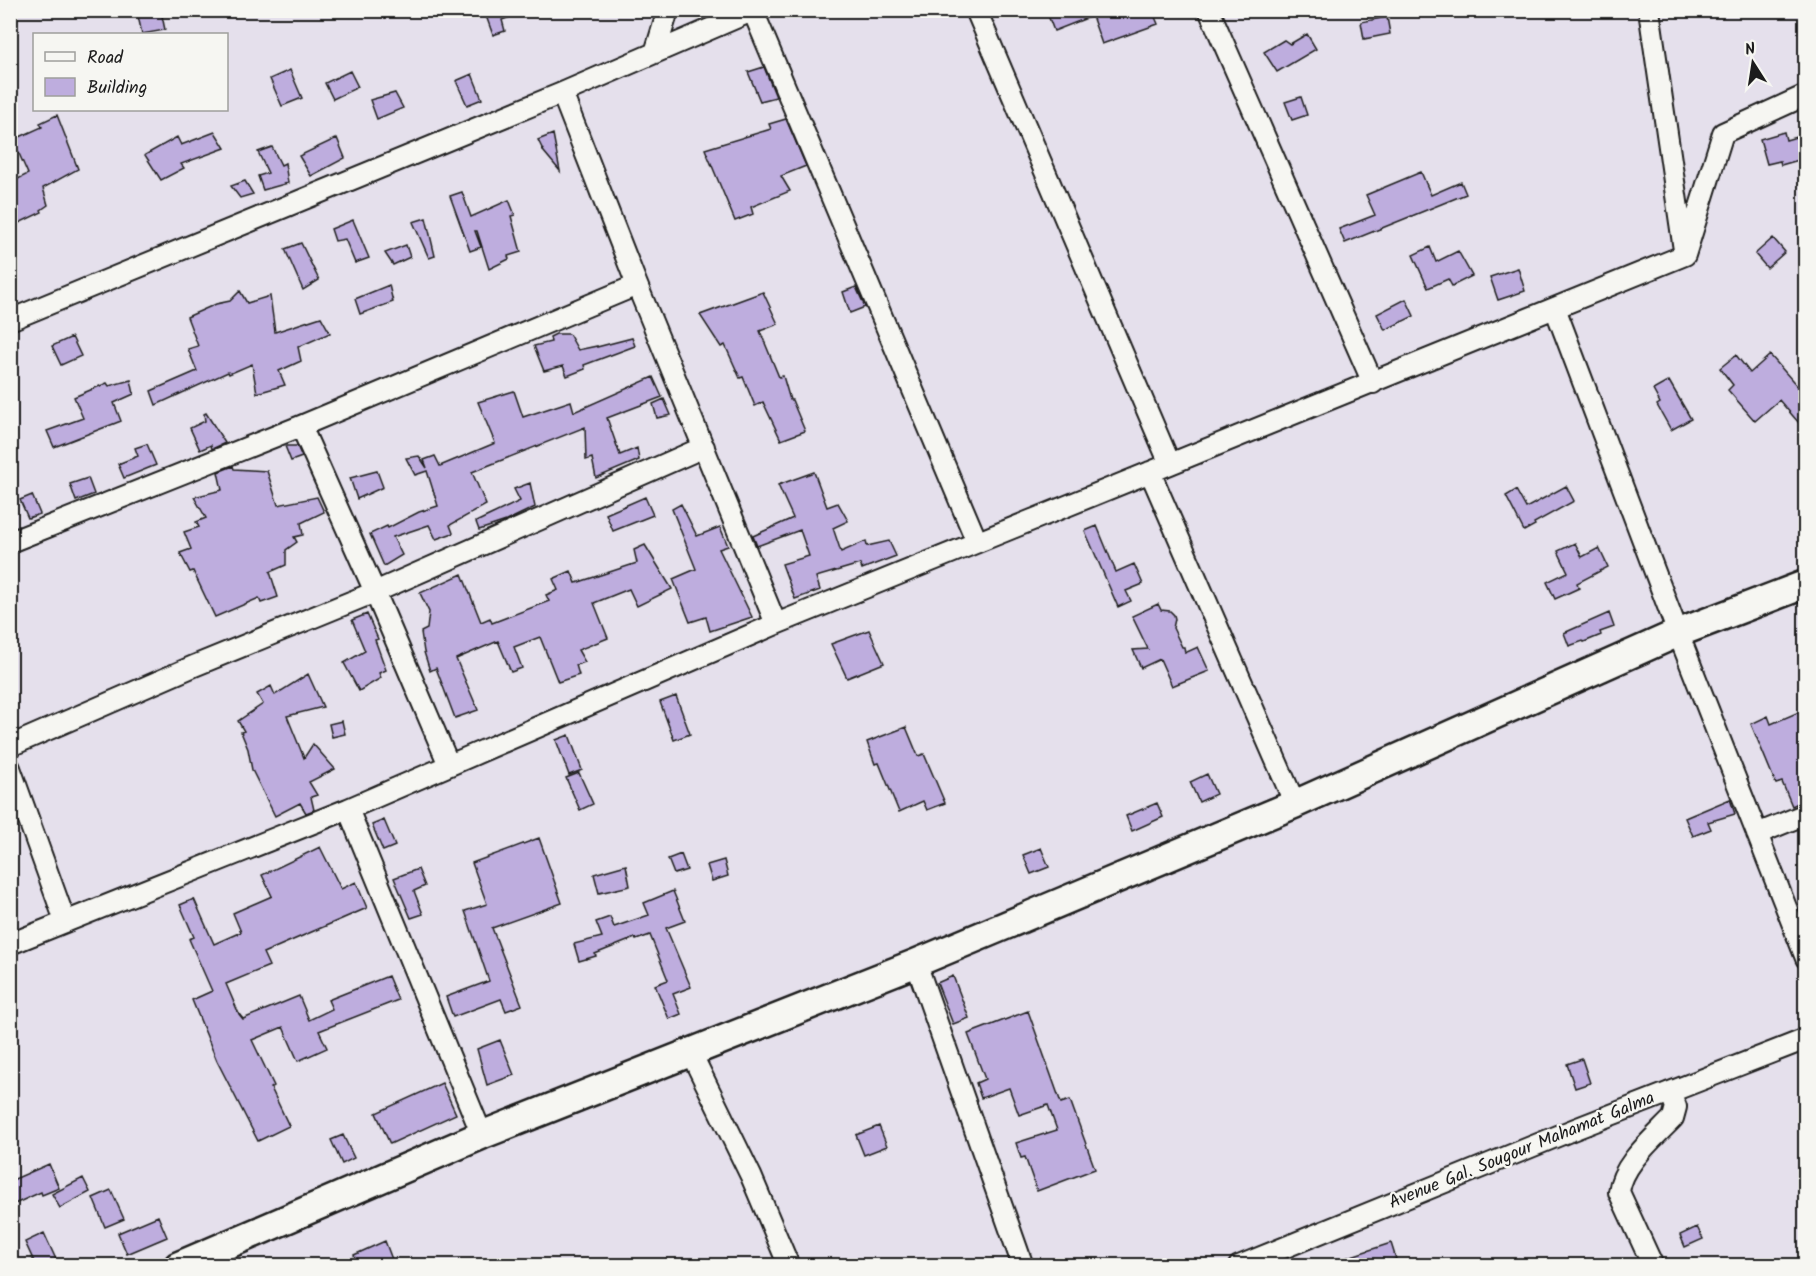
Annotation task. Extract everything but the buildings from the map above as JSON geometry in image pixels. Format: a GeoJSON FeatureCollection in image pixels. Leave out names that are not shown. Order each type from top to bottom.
{"type":"FeatureCollection","features":[{"type":"Feature","properties":{"kind":"main road"},"geometry":{"type":"LineString","coordinates":[[178,1266],[220,1256],[482,1135],[916,963],[1295,804],[1678,633],[1806,584]]}},
{"type":"Feature","properties":{"kind":"street"},"geometry":{"type":"LineString","coordinates":[[655,53],[666,10]]}},
{"type":"Feature","properties":{"kind":"street"},"geometry":{"type":"LineString","coordinates":[[976,10],[1170,464]]}},
{"type":"Feature","properties":{"kind":"street"},"geometry":{"type":"LineString","coordinates":[[1209,10],[1373,383]]}},
{"type":"Feature","properties":{"kind":"street"},"geometry":{"type":"LineString","coordinates":[[1649,10],[1685,255]]}},
{"type":"Feature","properties":{"kind":"street"},"geometry":{"type":"LineString","coordinates":[[10,320],[562,93],[753,11],[977,542]]}},
{"type":"Feature","properties":{"kind":"street"},"geometry":{"type":"LineString","coordinates":[[562,93],[637,285],[776,624]]}},
{"type":"Feature","properties":{"kind":"street"},"geometry":{"type":"LineString","coordinates":[[1685,255],[1723,133],[1806,95]]}},
{"type":"Feature","properties":{"kind":"street"},"geometry":{"type":"LineString","coordinates":[[10,944],[348,809],[776,624],[1685,255]]}},
{"type":"Feature","properties":{"kind":"street"},"geometry":{"type":"LineString","coordinates":[[10,542],[301,426],[637,285]]}},
{"type":"Feature","properties":{"kind":"street"},"geometry":{"type":"LineString","coordinates":[[1555,308],[1678,633],[1806,958]]}},
{"type":"Feature","properties":{"kind":"street"},"geometry":{"type":"LineString","coordinates":[[301,426],[449,765]]}},
{"type":"Feature","properties":{"kind":"street"},"geometry":{"type":"LineString","coordinates":[[10,746],[194,666],[375,592],[704,447]]}},
{"type":"Feature","properties":{"kind":"street"},"geometry":{"type":"LineString","coordinates":[[1150,472],[1295,804]]}},
{"type":"Feature","properties":{"kind":"street"},"geometry":{"type":"LineString","coordinates":[[10,768],[65,921]]}},
{"type":"Feature","properties":{"kind":"street"},"geometry":{"type":"LineString","coordinates":[[348,809],[482,1135]]}},
{"type":"Feature","properties":{"kind":"street"},"geometry":{"type":"LineString","coordinates":[[1757,834],[1806,814]]}},
{"type":"Feature","properties":{"kind":"street"},"geometry":{"type":"LineString","coordinates":[[916,963],[1023,1266]]}},
{"type":"Feature","properties":{"kind":"street","name":"Avenue Gal. Sougour Mahamat Galma"},"geometry":{"type":"LineString","coordinates":[[1239,1266],[1806,1039]]}},
{"type":"Feature","properties":{"kind":"street"},"geometry":{"type":"LineString","coordinates":[[691,1053],[751,1176],[789,1266]]}},
{"type":"Feature","properties":{"kind":"street"},"geometry":{"type":"LineString","coordinates":[[1653,1266],[1619,1192],[1620,1180],[1627,1169],[1673,1118],[1676,1107],[1670,1092]]}}]}
